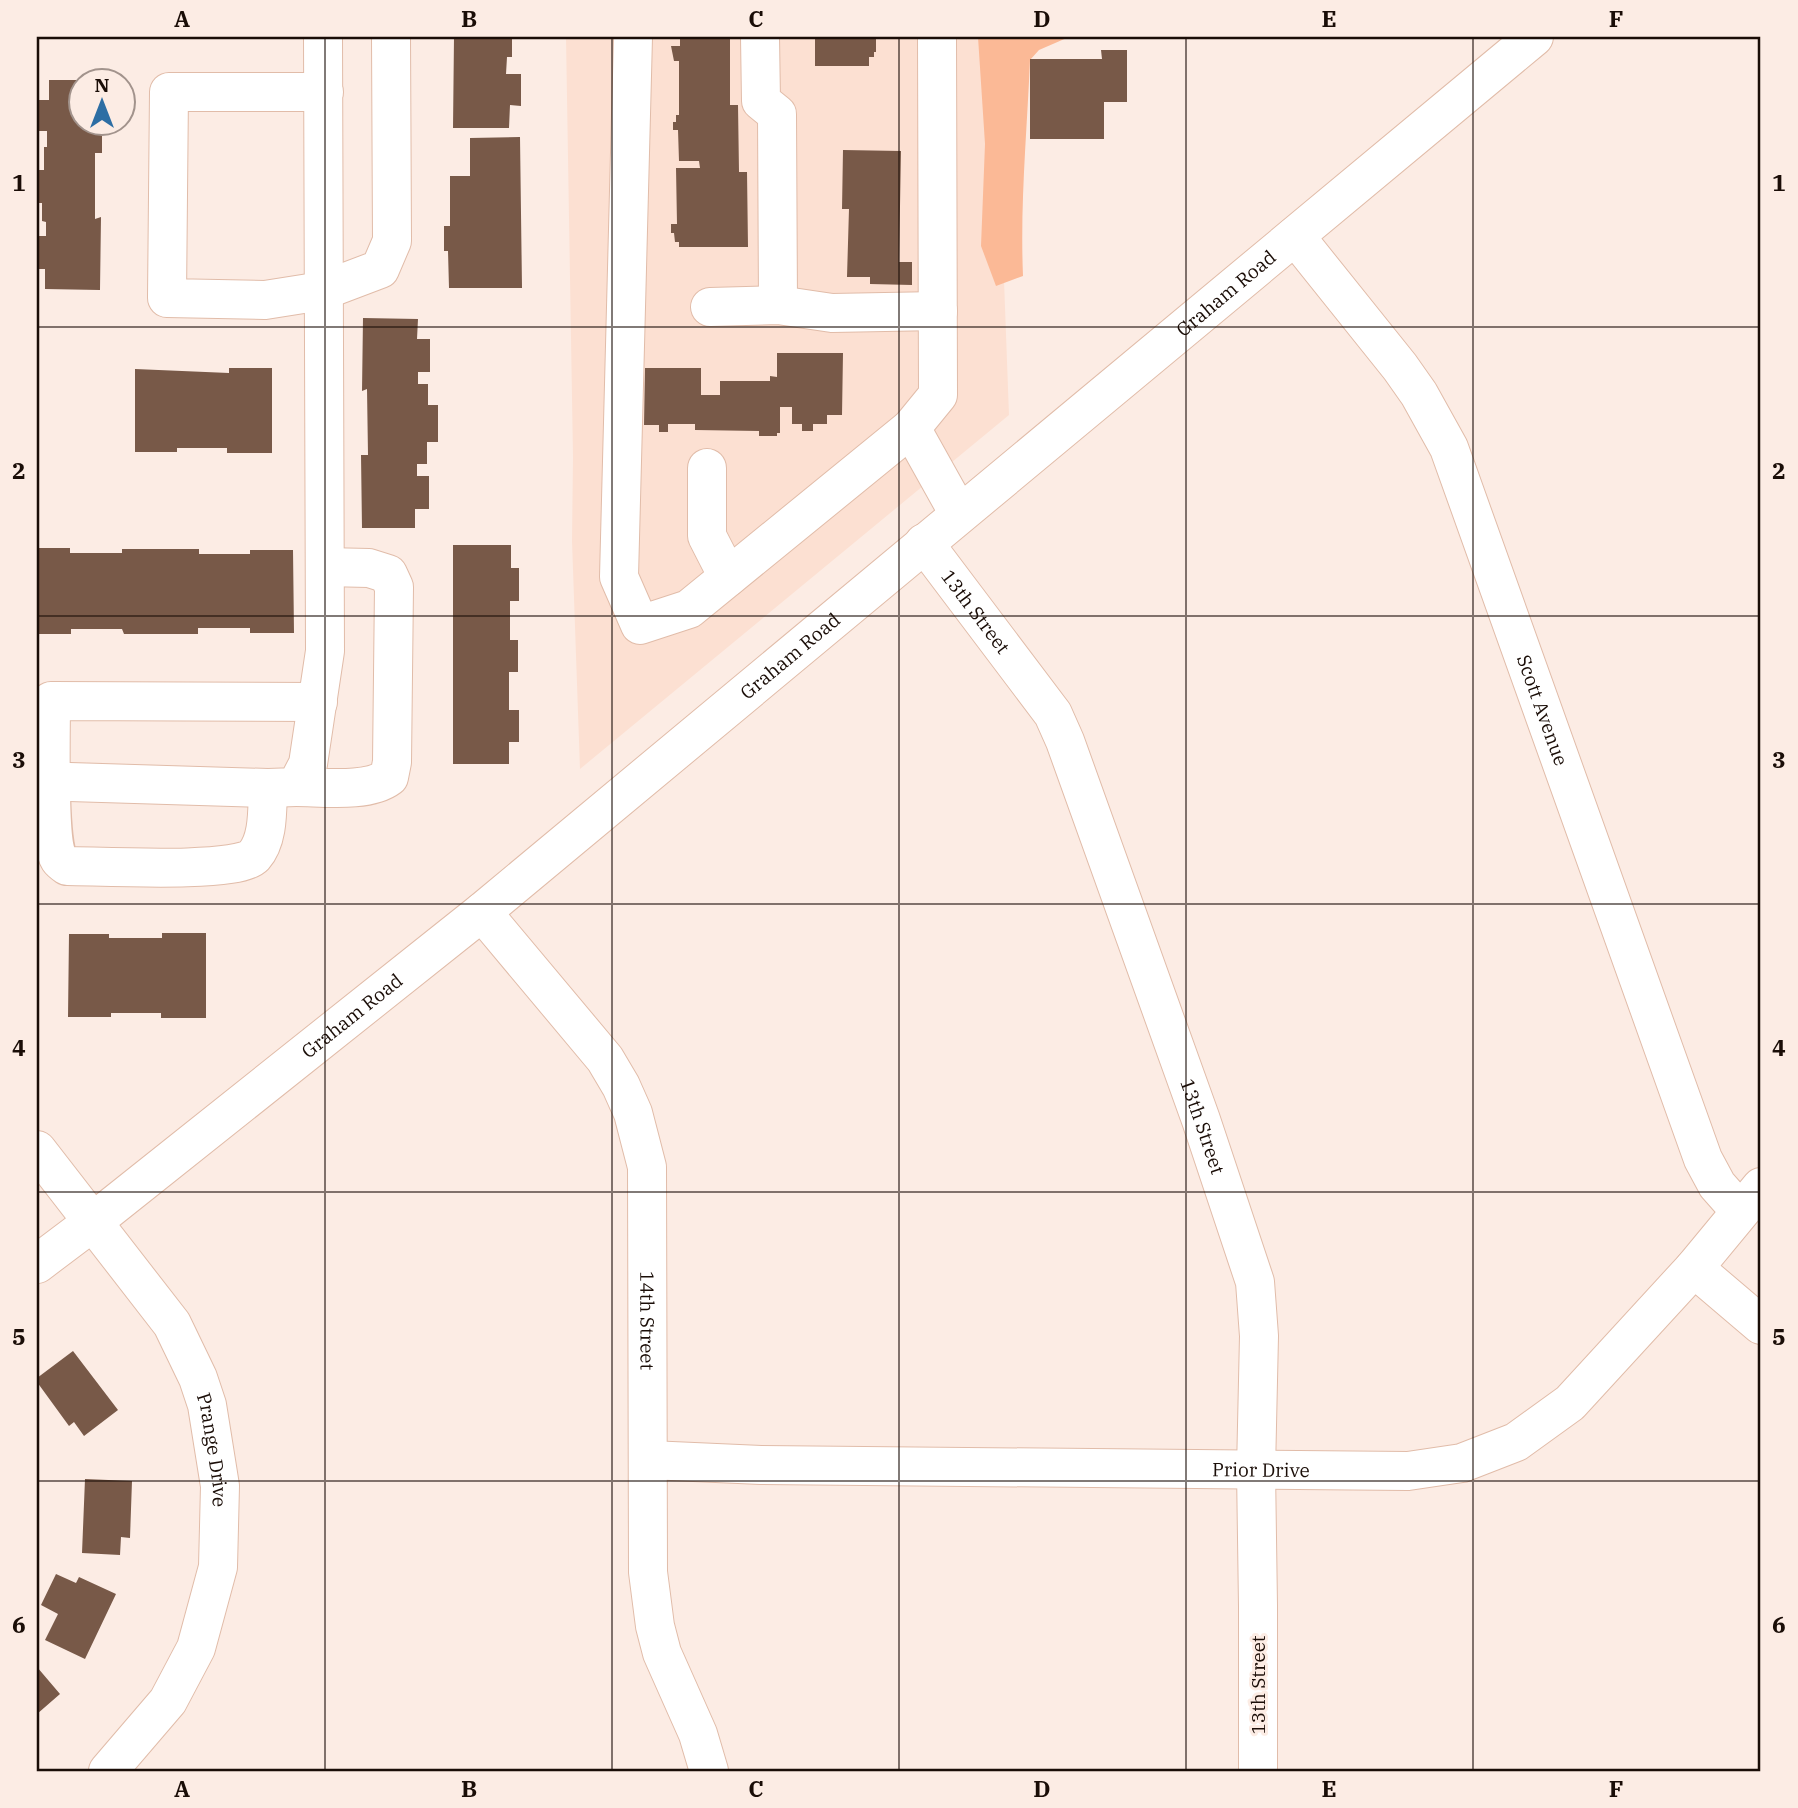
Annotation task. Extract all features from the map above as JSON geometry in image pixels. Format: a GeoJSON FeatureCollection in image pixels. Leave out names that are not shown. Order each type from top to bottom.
{"type":"FeatureCollection","features":[{"type":"Feature","properties":{"kind":"street"},"geometry":{"type":"LineString","coordinates":[[318,702],[51,701],[44,782],[59,859],[67,866],[208,867],[238,864],[253,857],[282,788],[309,764],[318,702],[325,651],[323,37]]}},
{"type":"Feature","properties":{"kind":"street"},"geometry":{"type":"LineString","coordinates":[[324,92],[169,92],[167,298],[265,300],[323,291],[380,269],[392,241],[391,37]]}},
{"type":"Feature","properties":{"kind":"street"},"geometry":{"type":"LineString","coordinates":[[633,37],[620,577],[640,625],[689,609],[911,428],[938,395],[937,37]]}},
{"type":"Feature","properties":{"kind":"street"},"geometry":{"type":"LineString","coordinates":[[760,37],[761,101],[777,114],[778,304]]}},
{"type":"Feature","properties":{"kind":"street","name":"Graham Road"},"geometry":{"type":"LineString","coordinates":[[37,1264],[482,912],[1534,37]]}},
{"type":"Feature","properties":{"kind":"street","name":"Scott Avenue"},"geometry":{"type":"LineString","coordinates":[[1295,236],[1400,367],[1419,394],[1448,448],[1703,1159],[1717,1185],[1751,1199]]}},
{"type":"Feature","properties":{"kind":"street"},"geometry":{"type":"LineString","coordinates":[[710,307],[778,304],[832,313],[938,312]]}},
{"type":"Feature","properties":{"kind":"street"},"geometry":{"type":"LineString","coordinates":[[911,428],[959,514]]}},
{"type":"Feature","properties":{"kind":"street"},"geometry":{"type":"LineString","coordinates":[[707,468],[707,536],[728,577]]}},
{"type":"Feature","properties":{"kind":"street","name":"13th Street"},"geometry":{"type":"LineString","coordinates":[[924,543],[1053,714],[1187,1081],[1255,1282],[1259,1336],[1256,1470],[1258,1771]]}},
{"type":"Feature","properties":{"kind":"street"},"geometry":{"type":"LineString","coordinates":[[44,782],[282,788],[368,786],[389,777],[392,762],[394,587],[387,574],[369,568],[325,567]]}},
{"type":"Feature","properties":{"kind":"street","name":"14th Street"},"geometry":{"type":"LineString","coordinates":[[482,912],[605,1059],[634,1113],[648,1167],[648,1572],[655,1626],[662,1653],[698,1734],[709,1771]]}},
{"type":"Feature","properties":{"kind":"street","name":"Prange Drive"},"geometry":{"type":"LineString","coordinates":[[37,1150],[172,1324],[207,1405],[220,1486],[218,1567],[196,1648],[168,1701],[108,1771]]}},
{"type":"Feature","properties":{"kind":"street","name":"Prior Drive"},"geometry":{"type":"LineString","coordinates":[[649,1460],[761,1465],[1408,1471],[1462,1463],[1516,1442],[1570,1403],[1694,1269],[1751,1199]]}},
{"type":"Feature","properties":{"kind":"street"},"geometry":{"type":"LineString","coordinates":[[1694,1269],[1761,1325]]}},
{"type":"Feature","properties":{"kind":"shaded area"},"geometry":{"type":"Polygon","coordinates":[[[566,37],[995,37],[1009,415],[580,769],[572,541],[566,37]]]}},
{"type":"Feature","properties":{"kind":"shaded area"},"geometry":{"type":"Polygon","coordinates":[[[978,37],[1069,37],[1039,50],[1030,60],[1023,195],[1023,276],[996,286],[981,246],[985,144],[978,37]]]}},
{"type":"Feature","properties":{"kind":"building"},"geometry":{"type":"Polygon","coordinates":[[[454,37],[512,37],[512,57],[507,57],[506,74],[521,74],[521,106],[510,105],[509,128],[453,128],[454,37]]]}},
{"type":"Feature","properties":{"kind":"building"},"geometry":{"type":"Polygon","coordinates":[[[680,37],[730,37],[730,105],[738,105],[739,172],[747,172],[748,247],[679,247],[674,233],[671,233],[671,224],[677,224],[676,168],[700,168],[699,161],[679,161],[678,130],[673,130],[673,122],[676,122],[676,115],[679,115],[679,61],[674,61],[671,46],[680,46],[680,37]]]}},
{"type":"Feature","properties":{"kind":"building"},"geometry":{"type":"Polygon","coordinates":[[[815,37],[870,37],[876,39],[876,52],[874,57],[869,57],[869,66],[815,66],[815,37]]]}},
{"type":"Feature","properties":{"kind":"building"},"geometry":{"type":"Polygon","coordinates":[[[1101,50],[1127,50],[1127,102],[1104,102],[1104,139],[1030,139],[1030,59],[1102,59],[1101,50]]]}},
{"type":"Feature","properties":{"kind":"building"},"geometry":{"type":"Polygon","coordinates":[[[49,80],[66,80],[66,136],[102,136],[102,153],[95,153],[95,219],[101,217],[100,290],[45,289],[45,269],[37,269],[37,236],[46,236],[46,222],[42,221],[42,203],[37,203],[37,170],[44,170],[47,131],[37,131],[37,100],[49,100],[49,80]]]}},
{"type":"Feature","properties":{"kind":"building"},"geometry":{"type":"Polygon","coordinates":[[[520,137],[522,288],[449,288],[444,226],[450,226],[450,176],[470,176],[470,138],[520,137]]]}},
{"type":"Feature","properties":{"kind":"building"},"geometry":{"type":"Polygon","coordinates":[[[843,150],[901,151],[899,262],[912,262],[912,285],[870,284],[870,277],[847,277],[849,209],[842,209],[843,150]]]}},
{"type":"Feature","properties":{"kind":"building"},"geometry":{"type":"Polygon","coordinates":[[[363,318],[418,319],[417,339],[430,339],[430,372],[418,372],[418,384],[428,384],[428,405],[438,405],[438,442],[427,442],[427,464],[417,464],[417,476],[429,476],[429,509],[415,509],[415,528],[362,528],[361,455],[368,455],[367,389],[362,391],[363,318]]]}},
{"type":"Feature","properties":{"kind":"building"},"geometry":{"type":"Polygon","coordinates":[[[777,353],[843,353],[842,415],[827,415],[827,424],[813,424],[813,431],[802,431],[802,424],[792,424],[792,407],[780,407],[780,433],[777,433],[777,436],[759,436],[759,431],[695,430],[695,424],[668,424],[668,432],[659,432],[659,425],[644,425],[645,368],[701,368],[701,395],[720,395],[720,381],[770,381],[770,376],[777,377],[777,353]]]}},
{"type":"Feature","properties":{"kind":"building"},"geometry":{"type":"Polygon","coordinates":[[[229,368],[272,368],[272,453],[227,453],[227,448],[177,448],[177,452],[135,452],[135,369],[229,373],[229,368]]]}},
{"type":"Feature","properties":{"kind":"building"},"geometry":{"type":"Polygon","coordinates":[[[453,545],[511,545],[511,568],[519,568],[519,601],[510,601],[510,640],[518,640],[518,672],[509,672],[509,710],[519,710],[519,742],[509,742],[509,764],[453,764],[453,545]]]}},
{"type":"Feature","properties":{"kind":"building"},"geometry":{"type":"Polygon","coordinates":[[[37,548],[70,548],[70,553],[122,553],[122,549],[199,549],[199,554],[250,554],[250,550],[293,550],[294,633],[250,633],[250,628],[198,628],[198,634],[124,634],[122,629],[71,629],[71,634],[37,634],[37,548]]]}},
{"type":"Feature","properties":{"kind":"building"},"geometry":{"type":"Polygon","coordinates":[[[162,933],[206,933],[206,1018],[161,1018],[161,1013],[111,1013],[111,1017],[68,1017],[69,934],[109,934],[109,938],[162,938],[162,933]]]}},
{"type":"Feature","properties":{"kind":"building"},"geometry":{"type":"Polygon","coordinates":[[[73,1351],[118,1410],[84,1436],[74,1422],[69,1426],[37,1382],[37,1378],[73,1351]]]}},
{"type":"Feature","properties":{"kind":"building"},"geometry":{"type":"Polygon","coordinates":[[[85,1479],[132,1481],[130,1538],[121,1537],[120,1555],[82,1553],[85,1479]]]}},
{"type":"Feature","properties":{"kind":"building"},"geometry":{"type":"Polygon","coordinates":[[[56,1574],[76,1583],[79,1577],[116,1594],[85,1659],[45,1640],[58,1614],[41,1605],[56,1574]]]}},
{"type":"Feature","properties":{"kind":"building"},"geometry":{"type":"Polygon","coordinates":[[[37,1667],[60,1694],[37,1714],[37,1667]]]}}]}
